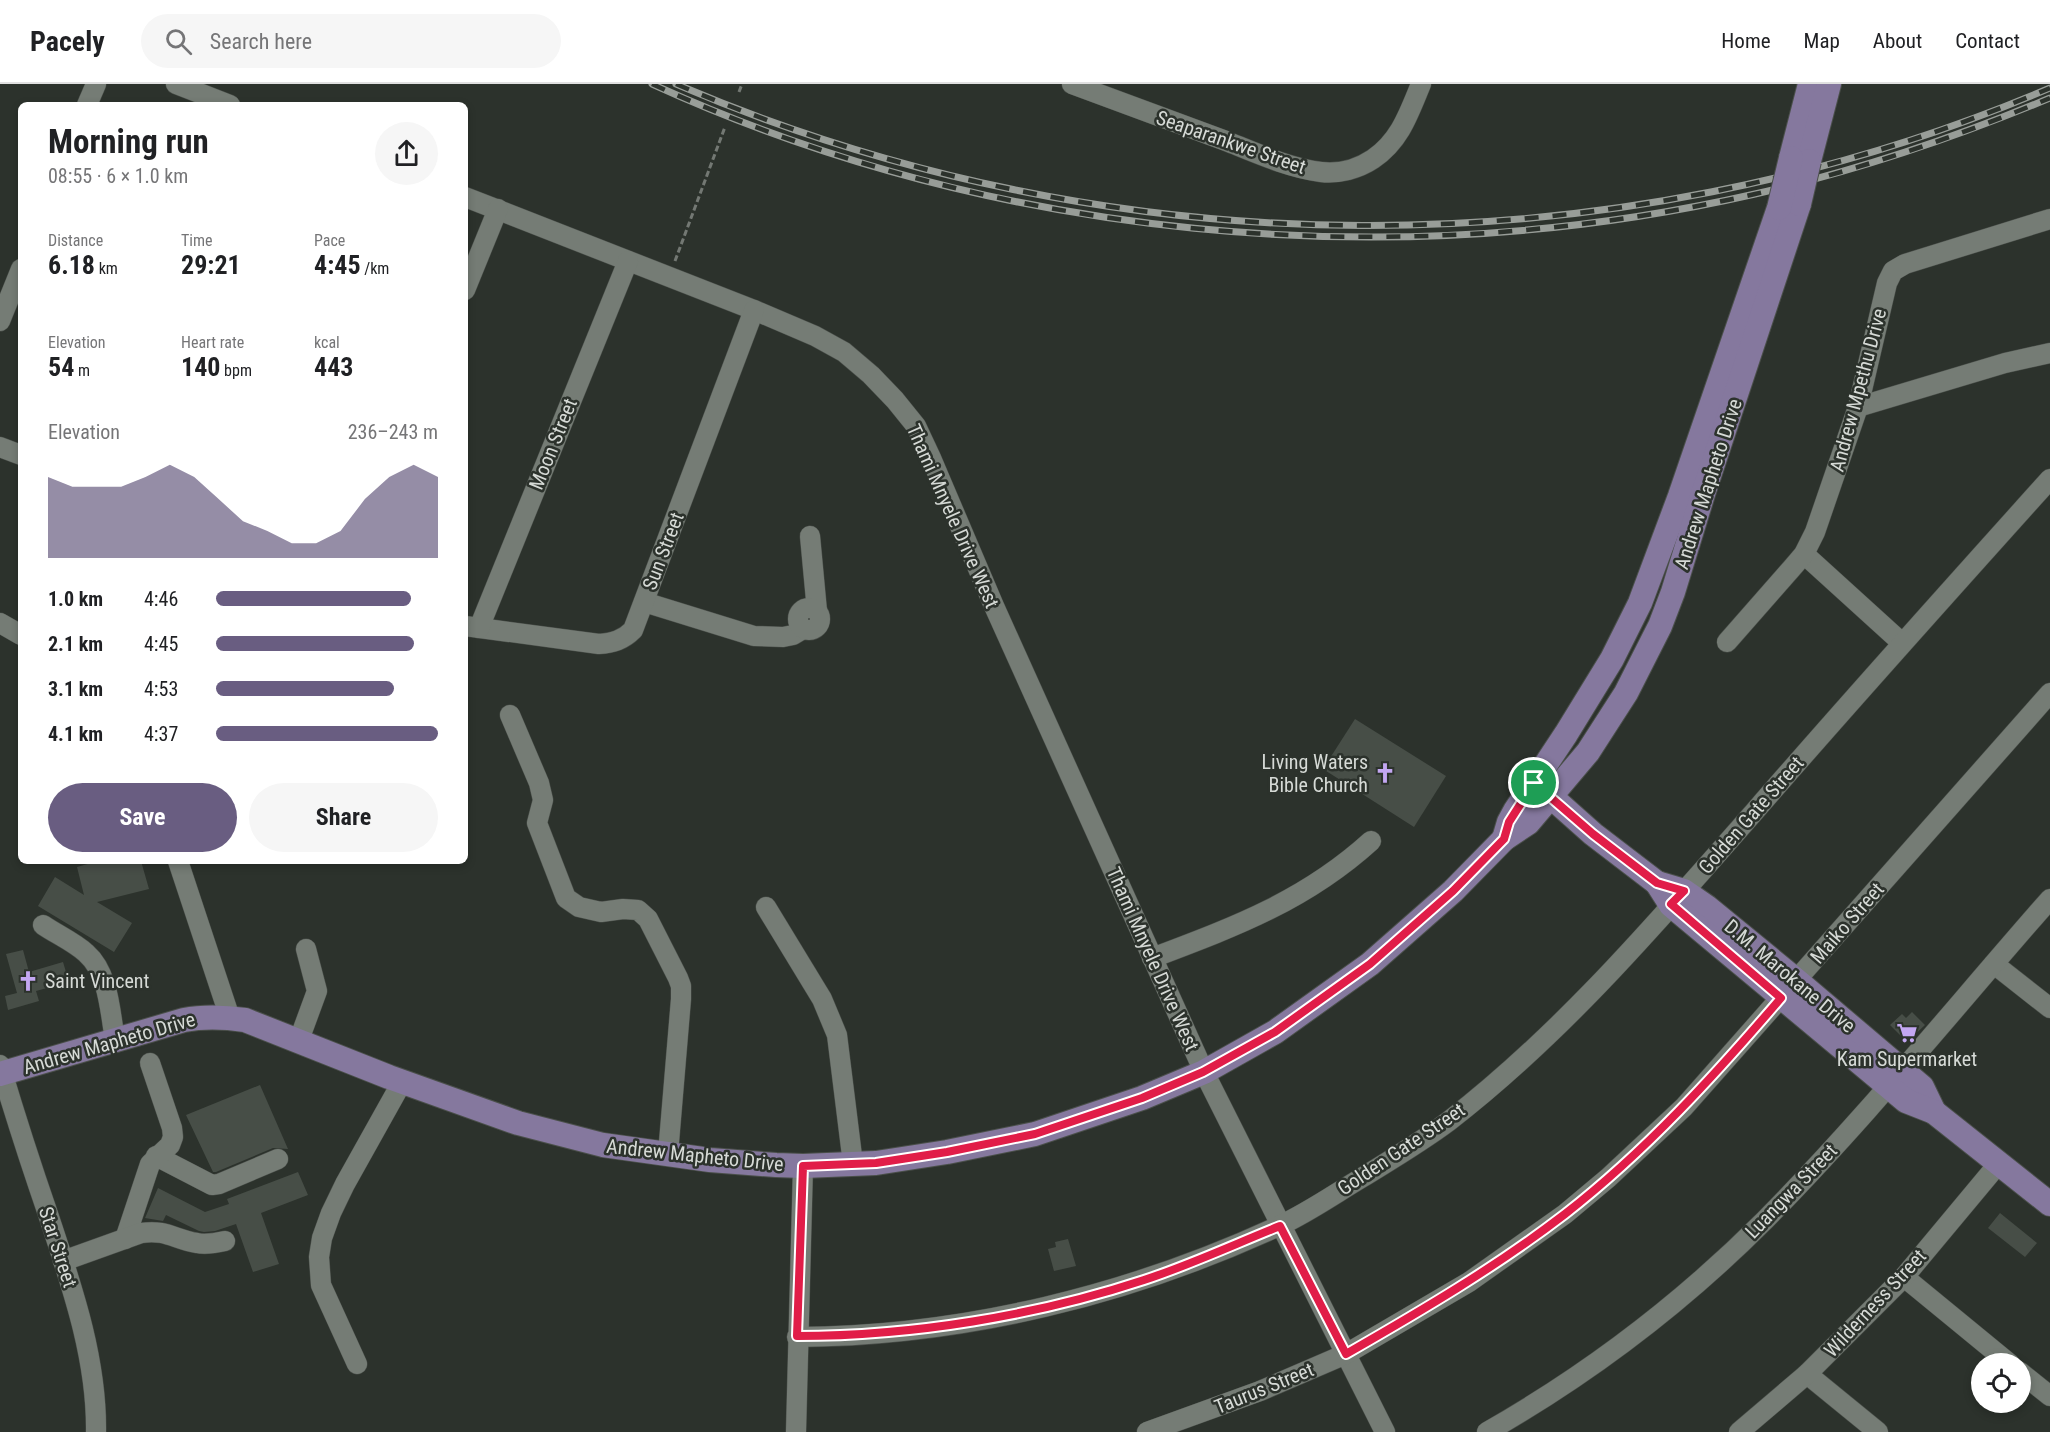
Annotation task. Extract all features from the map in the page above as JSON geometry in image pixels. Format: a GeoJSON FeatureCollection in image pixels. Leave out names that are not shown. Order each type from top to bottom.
{"type":"FeatureCollection","features":[{"type":"Feature","properties":{"kind":"main road","name":"Andrew Mapheto Drive"},"geometry":{"type":"LineString","coordinates":[[1,1071],[184,1020],[203,1017],[230,1018],[245,1020],[402,1082],[518,1123],[603,1145],[710,1160],[803,1166],[876,1163],[947,1152],[1035,1134],[1142,1098],[1203,1072],[1275,1032],[1370,964],[1453,891],[1504,839],[1509,822],[1543,790],[1640,603],[1789,206],[1800,160],[1810,84]]}},
{"type":"Feature","properties":{"kind":"main road","name":"Andrew Mapheto Drive"},"geometry":{"type":"LineString","coordinates":[[1800,160],[1829,84]]}},
{"type":"Feature","properties":{"kind":"main road","name":"D.M. Marokane Drive"},"geometry":{"type":"LineString","coordinates":[[1543,790],[1593,834],[1677,898],[1707,907],[1789,989],[1896,1079],[1922,1087],[1935,1112],[2050,1204]]}},
{"type":"Feature","properties":{"kind":"street"},"geometry":{"type":"LineString","coordinates":[[88,102],[96,84]]}},
{"type":"Feature","properties":{"kind":"street"},"geometry":{"type":"LineString","coordinates":[[176,84],[222,102]]}},
{"type":"Feature","properties":{"kind":"street","name":"Seaparankwe Street"},"geometry":{"type":"LineString","coordinates":[[1072,84],[1270,158],[1311,170],[1334,172],[1346,171],[1372,160],[1393,142],[1406,121],[1421,84]]}},
{"type":"Feature","properties":{"kind":"street","name":"Thami Mnyele Drive West"},"geometry":{"type":"LineString","coordinates":[[468,198],[815,336],[844,352],[871,375],[916,426],[1203,1072],[1385,1432]]}},
{"type":"Feature","properties":{"kind":"street"},"geometry":{"type":"LineString","coordinates":[[468,283],[498,209]]}},
{"type":"Feature","properties":{"kind":"street","name":"Andrew Mpethu Drive"},"geometry":{"type":"LineString","coordinates":[[1727,642],[1804,554],[1821,517],[1858,407],[1887,283],[1893,271],[1905,264],[2050,219]]}},
{"type":"Feature","properties":{"kind":"street","name":"Moon Street"},"geometry":{"type":"LineString","coordinates":[[472,627],[628,261]]}},
{"type":"Feature","properties":{"kind":"street"},"geometry":{"type":"LineString","coordinates":[[0,321],[18,276]]}},
{"type":"Feature","properties":{"kind":"street","name":"Sun Street"},"geometry":{"type":"LineString","coordinates":[[472,627],[609,643],[626,637],[633,630],[754,310]]}},
{"type":"Feature","properties":{"kind":"street"},"geometry":{"type":"LineString","coordinates":[[1858,407],[2005,363],[2050,353]]}},
{"type":"Feature","properties":{"kind":"street"},"geometry":{"type":"LineString","coordinates":[[0,447],[18,454]]}},
{"type":"Feature","properties":{"kind":"street","name":"Golden Gate Street"},"geometry":{"type":"LineString","coordinates":[[797,1336],[887,1332],[951,1324],[1052,1305],[1116,1288],[1185,1266],[1280,1226],[1415,1145],[1481,1095],[1580,1005],[2050,479]]}},
{"type":"Feature","properties":{"kind":"street"},"geometry":{"type":"LineString","coordinates":[[644,602],[754,636],[793,635],[803,629],[798,620],[798,614],[807,608],[817,611],[810,536]]}},
{"type":"Feature","properties":{"kind":"street"},"geometry":{"type":"LineString","coordinates":[[1804,554],[1902,643]]}},
{"type":"Feature","properties":{"kind":"street"},"geometry":{"type":"LineString","coordinates":[[0,623],[18,633]]}},
{"type":"Feature","properties":{"kind":"street","name":"Maiko Street"},"geometry":{"type":"LineString","coordinates":[[1346,1354],[1469,1282],[1565,1214],[1608,1178],[1684,1107],[2050,693]]}},
{"type":"Feature","properties":{"kind":"street"},"geometry":{"type":"LineString","coordinates":[[510,715],[539,783],[543,801],[537,823],[566,898],[579,907],[601,912],[623,909],[638,910],[648,919],[681,986],[668,1154]]}},
{"type":"Feature","properties":{"kind":"street"},"geometry":{"type":"LineString","coordinates":[[1152,958],[1250,920],[1281,904],[1321,881],[1371,841]]}},
{"type":"Feature","properties":{"kind":"street"},"geometry":{"type":"LineString","coordinates":[[179,864],[230,1018]]}},
{"type":"Feature","properties":{"kind":"street","name":"Luangwa Street"},"geometry":{"type":"LineString","coordinates":[[1487,1432],[1602,1358],[1685,1293],[1763,1222],[1896,1079],[2050,899]]}},
{"type":"Feature","properties":{"kind":"street"},"geometry":{"type":"LineString","coordinates":[[766,907],[822,999],[837,1035],[853,1164]]}},
{"type":"Feature","properties":{"kind":"street"},"geometry":{"type":"LineString","coordinates":[[42,925],[86,952],[98,966],[104,982],[115,1040]]}},
{"type":"Feature","properties":{"kind":"street"},"geometry":{"type":"LineString","coordinates":[[299,1040],[317,991],[306,949]]}},
{"type":"Feature","properties":{"kind":"street"},"geometry":{"type":"LineString","coordinates":[[1994,964],[2050,1008]]}},
{"type":"Feature","properties":{"kind":"street"},"geometry":{"type":"LineString","coordinates":[[125,1239],[150,1164],[170,1145],[173,1137],[150,1063]]}},
{"type":"Feature","properties":{"kind":"street","name":"Star Street"},"geometry":{"type":"LineString","coordinates":[[1,1071],[74,1294],[88,1354],[96,1432]]}},
{"type":"Feature","properties":{"kind":"street"},"geometry":{"type":"LineString","coordinates":[[357,1364],[321,1285],[319,1257],[322,1238],[345,1185],[402,1082]]}},
{"type":"Feature","properties":{"kind":"street"},"geometry":{"type":"LineString","coordinates":[[156,1156],[212,1185],[278,1159]]}},
{"type":"Feature","properties":{"kind":"street","name":"Wilderness Street"},"geometry":{"type":"LineString","coordinates":[[1739,1432],[1807,1374],[1904,1277],[1999,1163]]}},
{"type":"Feature","properties":{"kind":"street"},"geometry":{"type":"LineString","coordinates":[[796,1432],[803,1166]]}},
{"type":"Feature","properties":{"kind":"street"},"geometry":{"type":"LineString","coordinates":[[63,1261],[150,1232],[164,1232],[196,1243],[225,1241]]}},
{"type":"Feature","properties":{"kind":"street"},"geometry":{"type":"LineString","coordinates":[[1904,1277],[1997,1353]]}},
{"type":"Feature","properties":{"kind":"street","name":"Taurus Street"},"geometry":{"type":"LineString","coordinates":[[1147,1432],[1260,1391],[1346,1354]]}},
{"type":"Feature","properties":{"kind":"street"},"geometry":{"type":"LineString","coordinates":[[1807,1374],[1878,1432]]}},
{"type":"Feature","properties":{"kind":"street"},"geometry":{"type":"LineString","coordinates":[[2031,1381],[2050,1396]]}},
{"type":"Feature","properties":{"kind":"path"},"geometry":{"type":"LineString","coordinates":[[739,92],[740,85]]}},
{"type":"Feature","properties":{"kind":"path"},"geometry":{"type":"LineString","coordinates":[[670,277],[725,128]]}},
{"type":"Feature","properties":{"kind":"building","name":"Living Waters Bible Church"},"geometry":{"type":"Polygon","coordinates":[[[1355,719],[1446,776],[1414,827],[1323,769],[1355,719]]]}},
{"type":"Feature","properties":{"kind":"building"},"geometry":{"type":"Polygon","coordinates":[[[88,864],[142,864],[149,889],[97,902],[132,923],[114,952],[38,906],[55,877],[84,895],[77,867],[88,864]]]}},
{"type":"Feature","properties":{"kind":"building"},"geometry":{"type":"Polygon","coordinates":[[[23,950],[29,972],[63,962],[69,982],[36,991],[39,1001],[8,1010],[5,996],[17,993],[6,954],[23,950]]]}},
{"type":"Feature","properties":{"kind":"building","name":"Kam Supermarket"},"geometry":{"type":"Polygon","coordinates":[[[1912,1012],[1925,1025],[1907,1042],[1890,1025],[1902,1014],[1906,1018],[1912,1012]]]}},
{"type":"Feature","properties":{"kind":"building"},"geometry":{"type":"Polygon","coordinates":[[[260,1085],[288,1149],[273,1148],[213,1172],[186,1115],[260,1085]]]}},
{"type":"Feature","properties":{"kind":"building"},"geometry":{"type":"Polygon","coordinates":[[[298,1172],[308,1195],[261,1213],[279,1264],[253,1272],[236,1224],[204,1232],[166,1215],[163,1221],[145,1218],[158,1188],[205,1212],[229,1204],[227,1199],[298,1172]]]}},
{"type":"Feature","properties":{"kind":"building"},"geometry":{"type":"Polygon","coordinates":[[[2000,1213],[2037,1243],[2025,1257],[1988,1228],[2000,1213]]]}},
{"type":"Feature","properties":{"kind":"building"},"geometry":{"type":"Polygon","coordinates":[[[1068,1239],[1076,1266],[1054,1271],[1048,1249],[1056,1247],[1055,1242],[1068,1239]]]}},
{"type":"Feature","properties":{"kind":"railway"},"geometry":{"type":"LineString","coordinates":[[652,84],[782,137],[916,178],[1054,209],[1194,228],[1335,237],[1476,234],[1617,219],[1755,194],[1830,175],[1904,152],[1978,127],[2050,98]]}},
{"type":"Feature","properties":{"kind":"railway"},"geometry":{"type":"LineString","coordinates":[[676,84],[842,145],[1013,190],[1187,216],[1363,226],[1538,217],[1712,192],[1883,149],[2050,88]]}},
{"type":"Feature","properties":{"kind":"place","name":"Living Waters Bible Church"},"geometry":{"type":"Point","coordinates":[1385,773]}},
{"type":"Feature","properties":{"kind":"place","name":"Saint Vincent"},"geometry":{"type":"Point","coordinates":[28,981]}},
{"type":"Feature","properties":{"kind":"place","name":"Kam Supermarket"},"geometry":{"type":"Point","coordinates":[1907,1033]}},
{"type":"Feature","properties":{"kind":"route"},"geometry":{"type":"LineString","coordinates":[[1534,783],[1593,834],[1657,883],[1684,891],[1671,904],[1781,998],[1684,1107],[1608,1178],[1565,1214],[1469,1282],[1346,1354],[1280,1226],[1185,1266],[1097,1294],[1052,1305],[951,1324],[887,1332],[797,1336],[803,1166],[876,1163],[947,1152],[1035,1134],[1142,1098],[1203,1072],[1275,1032],[1370,964],[1453,891],[1504,839],[1517,807],[1534,783]]}}]}
